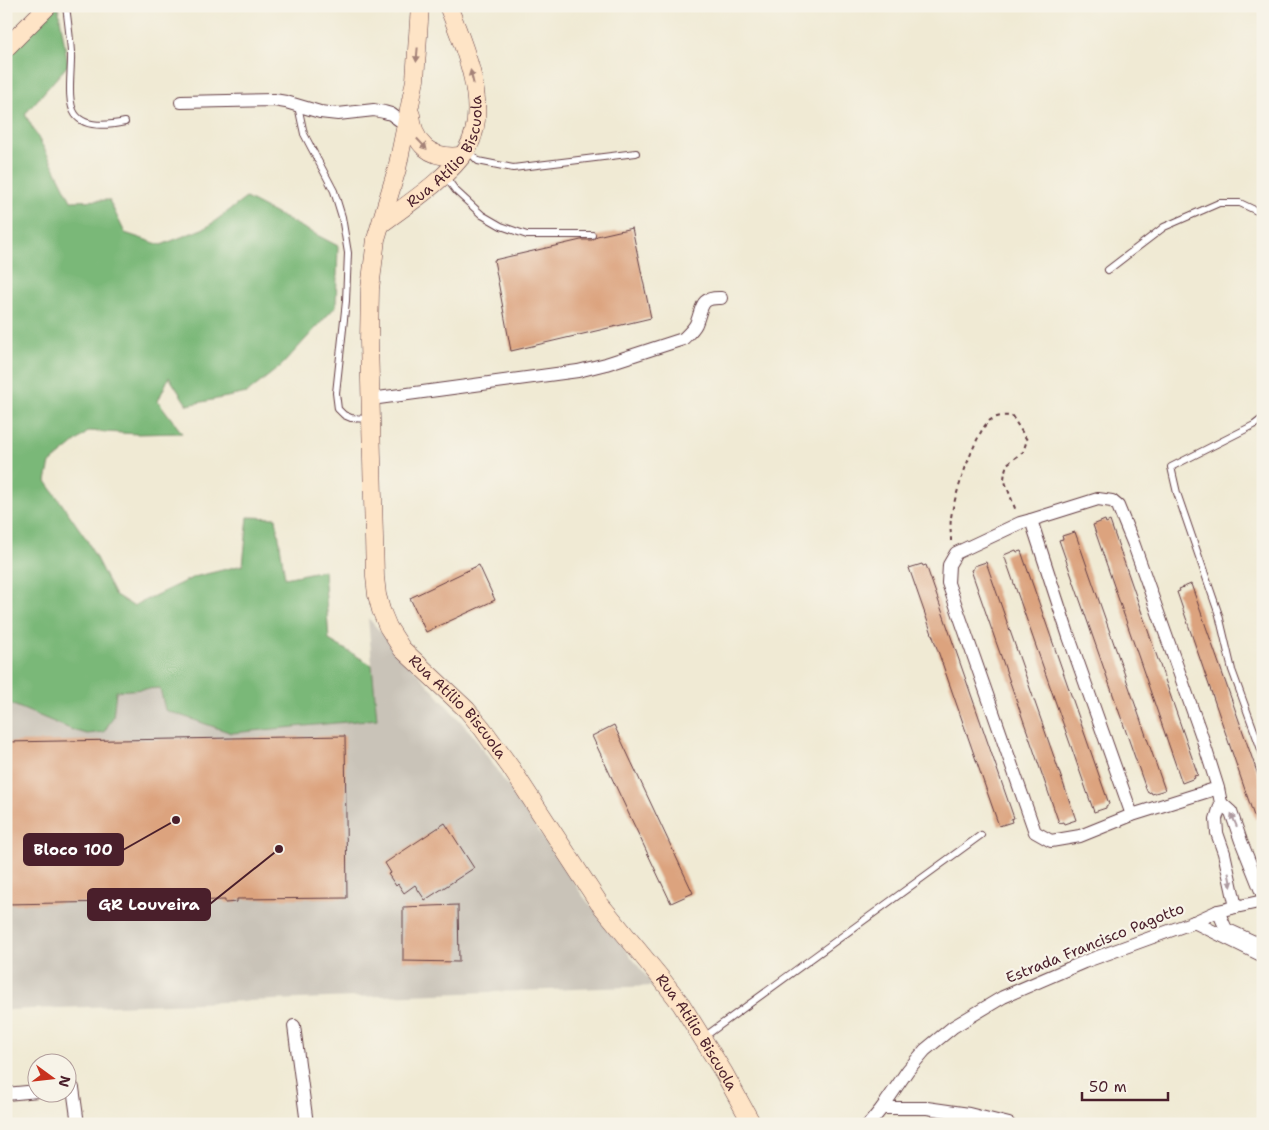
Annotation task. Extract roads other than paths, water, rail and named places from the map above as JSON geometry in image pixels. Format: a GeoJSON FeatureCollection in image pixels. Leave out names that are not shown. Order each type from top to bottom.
{"type":"FeatureCollection","features":[{"type":"Feature","properties":{"kind":"street"},"geometry":{"type":"LineString","coordinates":[[6,48],[48,6]]}},
{"type":"Feature","properties":{"kind":"street","name":"Rua Atílio Biscuola"},"geometry":{"type":"LineString","coordinates":[[420,6],[416,61],[410,105],[397,169],[373,253],[370,290],[371,420],[377,595],[388,627],[402,649],[468,710],[482,728],[511,768],[599,903],[660,976],[702,1038],[752,1124]]}},
{"type":"Feature","properties":{"kind":"street","name":"Rua Atílio Biscuola"},"geometry":{"type":"LineString","coordinates":[[381,224],[444,175],[463,153],[474,132],[476,113],[473,81],[464,49],[448,6]]}},
{"type":"Feature","properties":{"kind":"street"},"geometry":{"type":"LineString","coordinates":[[181,102],[274,100],[320,112],[338,114],[374,110],[391,114],[406,125]]}},
{"type":"Feature","properties":{"kind":"street"},"geometry":{"type":"LineString","coordinates":[[410,105],[414,131],[422,146],[440,156],[463,153]]}},
{"type":"Feature","properties":{"kind":"street"},"geometry":{"type":"LineString","coordinates":[[371,399],[578,371],[606,364],[683,339],[696,324],[704,302],[711,298],[721,298]]}},
{"type":"Feature","properties":{"kind":"street"},"geometry":{"type":"LineString","coordinates":[[1218,788],[1132,815],[1080,836],[1051,842],[1035,832],[948,583],[948,565],[956,553],[1026,521],[1098,499],[1112,501],[1118,506],[1134,545],[1201,734],[1218,788],[1221,803],[1216,819],[1217,833],[1224,853],[1236,907]]}},
{"type":"Feature","properties":{"kind":"street"},"geometry":{"type":"LineString","coordinates":[[1026,521],[1132,815]]}},
{"type":"Feature","properties":{"kind":"street"},"geometry":{"type":"LineString","coordinates":[[1221,803],[1231,812],[1238,828],[1240,841],[1263,896]]}},
{"type":"Feature","properties":{"kind":"street","name":"Estrada Francisco Pagotto"},"geometry":{"type":"LineString","coordinates":[[869,1124],[925,1050],[953,1027],[1003,997],[1084,962],[1194,922],[1218,910],[1263,900]]}},
{"type":"Feature","properties":{"kind":"street"},"geometry":{"type":"LineString","coordinates":[[1218,910],[1226,929],[1263,946]]}},
{"type":"Feature","properties":{"kind":"street"},"geometry":{"type":"LineString","coordinates":[[1194,922],[1263,956]]}},
{"type":"Feature","properties":{"kind":"street"},"geometry":{"type":"LineString","coordinates":[[294,1026],[307,1124]]}},
{"type":"Feature","properties":{"kind":"street"},"geometry":{"type":"LineString","coordinates":[[6,1094],[28,1092]]}},
{"type":"Feature","properties":{"kind":"street"},"geometry":{"type":"LineString","coordinates":[[75,1102],[78,1124]]}},
{"type":"Feature","properties":{"kind":"street"},"geometry":{"type":"LineString","coordinates":[[882,1108],[927,1108],[969,1114],[1009,1124]]}},
{"type":"Feature","properties":{"kind":"lane"},"geometry":{"type":"LineString","coordinates":[[66,6],[71,54],[71,105],[75,115],[85,121],[107,125],[126,122]]}},
{"type":"Feature","properties":{"kind":"lane"},"geometry":{"type":"LineString","coordinates":[[298,105],[304,134],[334,191],[342,217],[348,253],[346,301],[336,393],[338,408],[344,416],[371,420]]}},
{"type":"Feature","properties":{"kind":"lane"},"geometry":{"type":"LineString","coordinates":[[463,153],[478,161],[513,168],[636,153]]}},
{"type":"Feature","properties":{"kind":"lane"},"geometry":{"type":"LineString","coordinates":[[444,175],[456,191],[482,215],[501,226],[527,235],[592,235]]}},
{"type":"Feature","properties":{"kind":"lane"},"geometry":{"type":"LineString","coordinates":[[1108,270],[1164,227],[1219,203],[1240,203],[1263,214]]}},
{"type":"Feature","properties":{"kind":"lane"},"geometry":{"type":"LineString","coordinates":[[1263,418],[1254,425],[1171,467],[1177,493],[1219,615],[1232,670],[1263,755]]}},
{"type":"Feature","properties":{"kind":"lane"},"geometry":{"type":"LineString","coordinates":[[702,1038],[981,835]]}},
{"type":"Feature","properties":{"kind":"place","name":"Bloco 100"},"geometry":{"type":"Point","coordinates":[176,820]}},
{"type":"Feature","properties":{"kind":"place","name":"GR Louveira"},"geometry":{"type":"Point","coordinates":[279,849]}}]}
